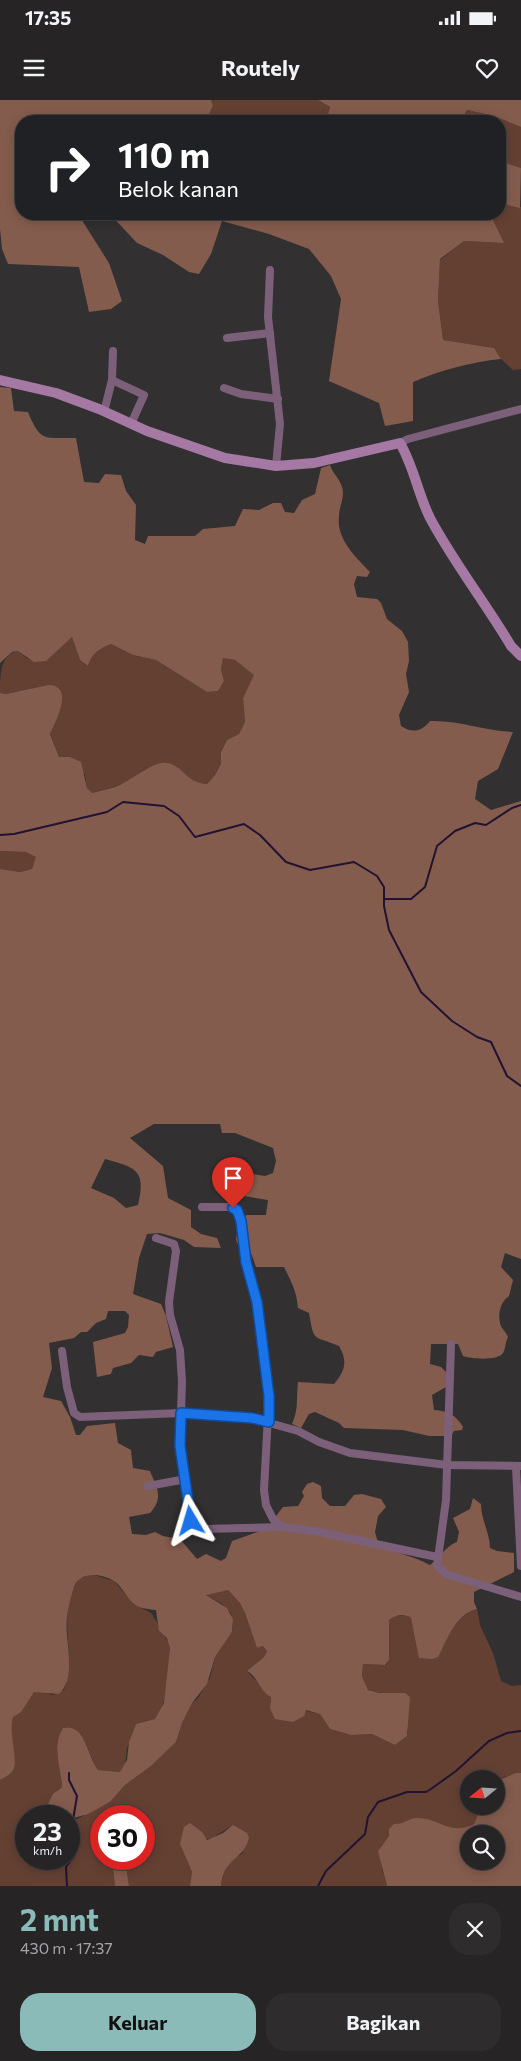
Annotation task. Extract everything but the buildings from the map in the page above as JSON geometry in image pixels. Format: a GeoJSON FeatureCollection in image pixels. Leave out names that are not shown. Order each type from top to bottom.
{"type":"FeatureCollection","features":[{"type":"Feature","properties":{"kind":"main road"},"geometry":{"type":"LineString","coordinates":[[0,380],[56,393],[130,424],[225,458],[276,466],[314,464],[400,443],[406,452],[422,503],[434,526],[511,646],[521,656]]}},
{"type":"Feature","properties":{"kind":"street"},"geometry":{"type":"LineString","coordinates":[[270,270],[268,317],[280,424],[276,466]]}},
{"type":"Feature","properties":{"kind":"street"},"geometry":{"type":"LineString","coordinates":[[228,338],[270,333]]}},
{"type":"Feature","properties":{"kind":"street"},"geometry":{"type":"LineString","coordinates":[[104,412],[112,380],[114,351]]}},
{"type":"Feature","properties":{"kind":"street"},"geometry":{"type":"LineString","coordinates":[[112,380],[144,395],[130,424]]}},
{"type":"Feature","properties":{"kind":"street"},"geometry":{"type":"LineString","coordinates":[[224,388],[241,394],[278,399]]}},
{"type":"Feature","properties":{"kind":"street"},"geometry":{"type":"LineString","coordinates":[[400,443],[408,439],[521,408]]}},
{"type":"Feature","properties":{"kind":"street"},"geometry":{"type":"LineString","coordinates":[[202,1207],[233,1208],[239,1214],[246,1262],[257,1302],[269,1396],[265,1498],[273,1519],[282,1528]]}},
{"type":"Feature","properties":{"kind":"street"},"geometry":{"type":"LineString","coordinates":[[156,1238],[171,1242],[176,1247],[169,1302],[170,1315],[180,1350],[180,1446],[191,1521],[197,1528],[282,1528],[315,1531],[438,1557]]}},
{"type":"Feature","properties":{"kind":"street"},"geometry":{"type":"LineString","coordinates":[[451,1344],[445,1513],[437,1566],[446,1574],[521,1597]]}},
{"type":"Feature","properties":{"kind":"street"},"geometry":{"type":"LineString","coordinates":[[62,1351],[66,1387],[76,1416],[181,1413],[252,1418],[269,1422],[350,1453],[447,1466],[518,1467],[521,1566]]}},
{"type":"Feature","properties":{"kind":"street"},"geometry":{"type":"LineString","coordinates":[[148,1486],[186,1479]]}},
{"type":"Feature","properties":{"kind":"shaded area"},"geometry":{"type":"Polygon","coordinates":[[[0,100],[211,100],[213,106],[209,115],[15,115],[15,220],[82,220],[109,263],[122,301],[111,309],[89,312],[79,267],[8,264],[2,249],[0,229],[0,100]]]}},
{"type":"Feature","properties":{"kind":"shaded area"},"geometry":{"type":"Polygon","coordinates":[[[211,100],[318,100],[330,107],[328,115],[209,115],[213,107],[211,100]]]}},
{"type":"Feature","properties":{"kind":"shaded area"},"geometry":{"type":"Polygon","coordinates":[[[318,100],[521,100],[521,127],[506,121],[506,115],[490,115],[467,110],[464,115],[328,115],[330,107],[318,100]]]}},
{"type":"Feature","properties":{"kind":"shaded area"},"geometry":{"type":"Polygon","coordinates":[[[467,110],[490,115],[464,115],[467,110]]]}},
{"type":"Feature","properties":{"kind":"shaded area"},"geometry":{"type":"Polygon","coordinates":[[[506,121],[521,127],[521,168],[506,163],[506,121]]]}},
{"type":"Feature","properties":{"kind":"shaded area"},"geometry":{"type":"Polygon","coordinates":[[[506,163],[521,168],[520,208],[506,204],[506,163]]]}},
{"type":"Feature","properties":{"kind":"shaded area"},"geometry":{"type":"Polygon","coordinates":[[[506,204],[521,207],[521,369],[513,370],[501,359],[494,348],[443,340],[438,301],[440,260],[464,241],[503,243],[493,220],[506,220],[506,204]]]}},
{"type":"Feature","properties":{"kind":"shaded area"},"geometry":{"type":"Polygon","coordinates":[[[116,220],[493,220],[504,243],[464,241],[440,259],[438,301],[443,340],[494,348],[501,359],[456,367],[413,382],[413,421],[385,426],[379,403],[329,381],[341,299],[331,276],[309,249],[269,234],[222,221],[211,254],[199,274],[189,272],[163,255],[137,243],[116,220]]]}},
{"type":"Feature","properties":{"kind":"shaded area"},"geometry":{"type":"Polygon","coordinates":[[[0,387],[11,388],[14,411],[28,412],[37,429],[45,437],[76,438],[84,482],[99,483],[105,474],[121,475],[126,491],[136,505],[135,540],[145,544],[148,536],[195,536],[203,529],[235,526],[243,509],[259,510],[273,503],[281,503],[285,512],[294,513],[302,500],[315,494],[321,468],[330,465],[343,489],[339,516],[341,532],[348,547],[370,572],[367,577],[357,576],[354,584],[357,597],[377,599],[381,603],[387,619],[402,631],[408,642],[409,661],[406,674],[409,692],[399,715],[401,726],[413,731],[424,727],[430,721],[441,721],[513,732],[498,769],[478,781],[475,799],[491,810],[521,801],[521,1259],[505,1253],[501,1267],[513,1280],[509,1296],[501,1305],[499,1314],[501,1326],[508,1337],[505,1349],[500,1356],[484,1359],[472,1358],[463,1356],[458,1344],[431,1344],[430,1364],[441,1367],[446,1372],[446,1387],[432,1395],[434,1410],[443,1411],[457,1419],[463,1427],[462,1430],[454,1431],[451,1436],[429,1436],[403,1430],[344,1428],[339,1423],[315,1412],[309,1414],[301,1428],[292,1424],[296,1408],[298,1382],[334,1384],[343,1370],[344,1356],[339,1346],[316,1337],[312,1330],[309,1313],[298,1308],[295,1291],[284,1267],[256,1267],[250,1250],[239,1247],[236,1240],[238,1225],[235,1221],[247,1215],[266,1215],[268,1200],[244,1196],[239,1172],[265,1176],[273,1173],[276,1161],[273,1148],[235,1133],[222,1133],[220,1124],[154,1124],[130,1138],[163,1166],[168,1198],[191,1210],[191,1227],[201,1234],[217,1238],[221,1248],[194,1247],[184,1240],[160,1233],[147,1234],[139,1258],[133,1294],[161,1304],[166,1316],[173,1347],[156,1352],[153,1357],[139,1355],[131,1363],[113,1368],[111,1374],[97,1377],[93,1342],[125,1333],[128,1327],[129,1315],[125,1311],[108,1311],[106,1319],[96,1323],[87,1332],[81,1332],[74,1338],[49,1343],[52,1368],[43,1397],[61,1401],[70,1417],[76,1435],[80,1435],[87,1426],[115,1423],[118,1443],[131,1450],[133,1468],[150,1471],[158,1493],[157,1502],[150,1513],[129,1517],[132,1534],[146,1535],[155,1532],[163,1536],[180,1539],[197,1559],[206,1554],[221,1561],[226,1558],[232,1541],[266,1529],[283,1507],[298,1506],[304,1496],[302,1492],[307,1484],[313,1482],[321,1486],[322,1498],[330,1506],[345,1506],[354,1495],[362,1494],[381,1499],[386,1507],[378,1516],[375,1532],[379,1546],[430,1565],[446,1549],[457,1542],[459,1532],[453,1518],[470,1509],[473,1498],[481,1504],[490,1548],[497,1551],[514,1553],[514,1572],[474,1592],[474,1602],[477,1609],[463,1616],[453,1628],[438,1657],[432,1659],[419,1658],[411,1618],[400,1615],[389,1620],[389,1660],[385,1665],[363,1664],[362,1676],[368,1690],[380,1693],[405,1693],[410,1697],[407,1736],[395,1745],[372,1734],[351,1735],[330,1729],[320,1714],[306,1710],[304,1716],[293,1722],[275,1719],[270,1708],[271,1697],[247,1671],[264,1657],[267,1651],[263,1646],[257,1648],[240,1603],[228,1590],[206,1595],[227,1608],[233,1619],[232,1632],[215,1657],[207,1684],[192,1703],[182,1723],[176,1742],[151,1766],[125,1785],[110,1802],[104,1805],[90,1805],[90,1813],[80,1816],[80,1805],[48,1804],[53,1794],[62,1787],[57,1750],[59,1735],[63,1728],[76,1730],[85,1741],[98,1770],[120,1772],[127,1760],[129,1742],[136,1724],[155,1719],[164,1703],[170,1649],[167,1638],[159,1631],[156,1610],[137,1606],[109,1578],[91,1575],[81,1578],[74,1587],[67,1613],[69,1668],[65,1687],[59,1694],[34,1692],[21,1712],[13,1717],[12,1731],[15,1766],[11,1773],[0,1780],[0,869],[20,872],[32,869],[36,857],[26,852],[0,851],[0,693],[6,694],[48,685],[56,687],[61,691],[62,697],[59,713],[50,734],[59,757],[70,757],[81,762],[87,788],[92,793],[115,787],[148,768],[161,763],[173,765],[189,778],[199,783],[207,784],[221,764],[221,752],[227,740],[239,734],[245,722],[243,698],[254,675],[235,660],[223,658],[221,669],[224,681],[218,691],[207,692],[156,660],[133,655],[111,644],[96,652],[88,666],[80,660],[72,637],[46,661],[34,662],[18,651],[12,652],[0,663],[0,387]],[[105,1159],[91,1188],[114,1198],[126,1208],[138,1205],[141,1184],[140,1177],[136,1172],[125,1165],[105,1159]]]}},
{"type":"Feature","properties":{"kind":"shaded area"},"geometry":{"type":"Polygon","coordinates":[[[72,637],[80,660],[88,666],[96,652],[111,644],[133,655],[156,660],[207,692],[218,691],[224,681],[221,669],[223,658],[235,660],[255,675],[243,698],[245,722],[239,734],[227,740],[221,752],[221,764],[207,784],[195,783],[177,767],[166,763],[144,770],[136,778],[114,787],[92,793],[87,788],[85,775],[70,757],[59,757],[50,733],[55,723],[48,685],[6,694],[0,693],[2,667],[8,656],[18,651],[28,659],[45,661],[72,637]]]}},
{"type":"Feature","properties":{"kind":"shaded area"},"geometry":{"type":"Polygon","coordinates":[[[0,851],[26,852],[37,857],[32,869],[20,872],[0,869],[0,851]]]}},
{"type":"Feature","properties":{"kind":"shaded area"},"geometry":{"type":"Polygon","coordinates":[[[91,1574],[114,1581],[134,1604],[151,1613],[159,1625],[159,1631],[166,1637],[170,1647],[169,1681],[166,1693],[155,1719],[136,1724],[127,1748],[125,1767],[120,1772],[98,1770],[85,1742],[77,1730],[63,1728],[59,1735],[57,1750],[62,1787],[57,1790],[54,1805],[15,1805],[15,1870],[80,1870],[80,1817],[90,1812],[90,1870],[113,1870],[115,1886],[0,1886],[0,1780],[12,1772],[11,1722],[34,1692],[40,1691],[53,1695],[64,1690],[69,1664],[68,1607],[79,1579],[91,1574]]]}},
{"type":"Feature","properties":{"kind":"shaded area"},"geometry":{"type":"Polygon","coordinates":[[[228,1590],[240,1603],[257,1648],[263,1646],[267,1651],[264,1657],[247,1671],[271,1697],[270,1703],[320,1714],[330,1729],[351,1735],[372,1734],[395,1745],[407,1736],[408,1730],[386,1694],[368,1690],[362,1676],[363,1664],[386,1665],[389,1660],[389,1620],[394,1616],[406,1615],[411,1618],[415,1635],[443,1645],[461,1619],[477,1609],[480,1625],[493,1653],[501,1681],[512,1686],[521,1685],[521,1773],[505,1777],[505,1770],[460,1770],[460,1815],[478,1815],[474,1824],[460,1825],[460,1829],[411,1819],[400,1825],[381,1846],[382,1869],[387,1886],[221,1886],[223,1875],[228,1866],[243,1853],[233,1825],[212,1838],[180,1844],[192,1872],[190,1886],[129,1886],[127,1870],[155,1870],[155,1805],[104,1805],[110,1802],[125,1785],[151,1766],[176,1742],[182,1723],[192,1703],[198,1698],[210,1678],[215,1657],[232,1632],[231,1613],[222,1604],[201,1592],[228,1590]]]}},
{"type":"Feature","properties":{"kind":"shaded area"},"geometry":{"type":"Polygon","coordinates":[[[521,1773],[521,1886],[387,1886],[378,1851],[389,1836],[389,1829],[394,1824],[417,1818],[460,1828],[460,1870],[505,1870],[505,1825],[471,1825],[474,1824],[478,1815],[505,1815],[505,1777],[521,1773]]]}},
{"type":"Feature","properties":{"kind":"shaded area"},"geometry":{"type":"Polygon","coordinates":[[[190,1823],[202,1832],[207,1840],[223,1833],[233,1825],[247,1833],[249,1838],[246,1845],[226,1870],[221,1886],[190,1886],[192,1872],[180,1844],[184,1827],[190,1823]]]}},
{"type":"Feature","properties":{"kind":"shaded area"},"geometry":{"type":"Polygon","coordinates":[[[113,1870],[127,1870],[129,1886],[115,1886],[113,1870]]]}},
{"type":"Feature","properties":{"kind":"waterway"},"geometry":{"type":"LineString","coordinates":[[0,835],[14,834],[107,812],[123,802],[164,806],[179,816],[195,837],[244,824],[260,835],[286,862],[310,870],[354,862],[377,876],[384,887],[384,906],[389,930],[421,992],[452,1021],[477,1037],[491,1042],[507,1076],[521,1086]]}},
{"type":"Feature","properties":{"kind":"waterway"},"geometry":{"type":"LineString","coordinates":[[384,899],[411,899],[425,887],[437,846],[455,831],[475,823],[486,825],[512,808],[521,805]]}},
{"type":"Feature","properties":{"kind":"waterway"},"geometry":{"type":"LineString","coordinates":[[318,1886],[326,1871],[365,1834],[368,1817],[378,1802],[407,1792],[426,1792],[456,1771],[489,1741],[507,1733],[521,1731]]}},
{"type":"Feature","properties":{"kind":"waterway"},"geometry":{"type":"LineString","coordinates":[[67,1886],[66,1867],[75,1855],[71,1832],[77,1796],[69,1780],[69,1773]]}},
{"type":"Feature","properties":{"kind":"route"},"geometry":{"type":"LineString","coordinates":[[191,1521],[187,1481],[180,1446],[181,1413],[252,1418],[269,1422],[269,1396],[257,1302],[243,1247],[241,1221],[237,1210],[233,1208]]}}]}
